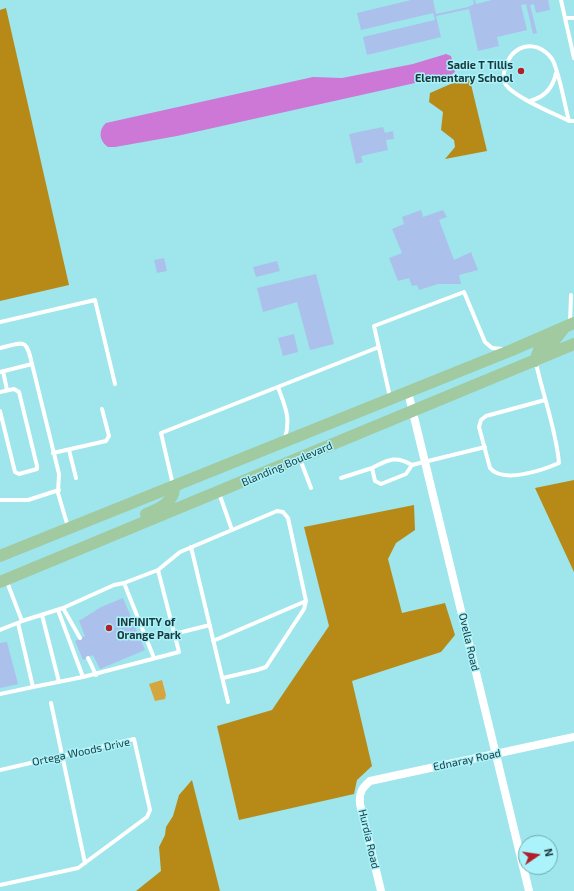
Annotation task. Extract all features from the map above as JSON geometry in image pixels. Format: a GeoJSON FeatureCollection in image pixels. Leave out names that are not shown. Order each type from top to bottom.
{"type":"FeatureCollection","features":[{"type":"Feature","properties":{"kind":"main road","name":"Blanding Boulevard"},"geometry":{"type":"LineString","coordinates":[[0,556],[512,350],[569,325]]}},
{"type":"Feature","properties":{"kind":"main road"},"geometry":{"type":"LineString","coordinates":[[535,361],[539,350],[553,342],[569,325]]}},
{"type":"Feature","properties":{"kind":"main road","name":"Blanding Boulevard"},"geometry":{"type":"LineString","coordinates":[[3,581],[574,344]]}},
{"type":"Feature","properties":{"kind":"main road"},"geometry":{"type":"LineString","coordinates":[[68,554],[89,538],[161,507],[173,496],[174,486]]}},
{"type":"Feature","properties":{"kind":"street","name":"Ovella Road"},"geometry":{"type":"LineString","coordinates":[[408,392],[529,891]]}},
{"type":"Feature","properties":{"kind":"street","name":"Ednaray Road"},"geometry":{"type":"LineString","coordinates":[[363,787],[370,781],[574,737]]}},
{"type":"Feature","properties":{"kind":"street","name":"Hurdia Road"},"geometry":{"type":"LineString","coordinates":[[363,787],[360,794],[360,804],[381,891]]}},
{"type":"Feature","properties":{"kind":"lane"},"geometry":{"type":"LineString","coordinates":[[561,0],[574,58]]}},
{"type":"Feature","properties":{"kind":"lane"},"geometry":{"type":"LineString","coordinates":[[565,18],[574,18]]}},
{"type":"Feature","properties":{"kind":"lane"},"geometry":{"type":"LineString","coordinates":[[528,46],[539,48],[554,62],[572,121],[529,101],[508,87],[504,79],[509,58],[514,51],[528,46]]}},
{"type":"Feature","properties":{"kind":"lane"},"geometry":{"type":"LineString","coordinates":[[529,101],[538,98],[549,90],[554,83],[556,71]]}},
{"type":"Feature","properties":{"kind":"lane"},"geometry":{"type":"LineString","coordinates":[[390,399],[374,326],[464,292],[485,342],[492,348],[512,350]]}},
{"type":"Feature","properties":{"kind":"lane"},"geometry":{"type":"LineString","coordinates":[[569,325],[572,316],[573,296]]}},
{"type":"Feature","properties":{"kind":"lane"},"geometry":{"type":"LineString","coordinates":[[0,322],[94,300],[115,384]]}},
{"type":"Feature","properties":{"kind":"lane"},"geometry":{"type":"LineString","coordinates":[[0,348],[20,343],[28,346],[54,453],[59,478],[59,490],[69,529]]}},
{"type":"Feature","properties":{"kind":"lane"},"geometry":{"type":"LineString","coordinates":[[174,486],[161,433],[379,347]]}},
{"type":"Feature","properties":{"kind":"lane"},"geometry":{"type":"LineString","coordinates":[[535,361],[545,400],[559,463],[527,473],[501,476],[494,473],[490,468],[479,427],[481,420],[486,416],[545,400]]}},
{"type":"Feature","properties":{"kind":"lane"},"geometry":{"type":"LineString","coordinates":[[7,390],[2,372],[32,364]]}},
{"type":"Feature","properties":{"kind":"lane"},"geometry":{"type":"LineString","coordinates":[[278,387],[288,416],[289,424],[284,442]]}},
{"type":"Feature","properties":{"kind":"lane"},"geometry":{"type":"LineString","coordinates":[[0,392],[14,389],[19,392],[37,470],[19,474],[15,472],[0,411]]}},
{"type":"Feature","properties":{"kind":"lane"},"geometry":{"type":"LineString","coordinates":[[54,453],[108,439],[102,409]]}},
{"type":"Feature","properties":{"kind":"lane"},"geometry":{"type":"LineString","coordinates":[[341,478],[396,459],[403,460],[412,465],[484,447]]}},
{"type":"Feature","properties":{"kind":"lane"},"geometry":{"type":"LineString","coordinates":[[69,450],[76,478]]}},
{"type":"Feature","properties":{"kind":"lane"},"geometry":{"type":"LineString","coordinates":[[300,458],[311,488]]}},
{"type":"Feature","properties":{"kind":"lane"},"geometry":{"type":"LineString","coordinates":[[372,468],[375,481],[381,484],[406,474],[412,465]]}},
{"type":"Feature","properties":{"kind":"lane"},"geometry":{"type":"LineString","coordinates":[[0,500],[28,500],[59,490]]}},
{"type":"Feature","properties":{"kind":"lane"},"geometry":{"type":"LineString","coordinates":[[218,492],[232,530]]}},
{"type":"Feature","properties":{"kind":"lane"},"geometry":{"type":"LineString","coordinates":[[0,630],[22,621],[58,610],[114,585],[124,584],[158,570],[180,552],[277,511],[283,512],[288,518],[291,528],[306,601],[304,609],[266,667],[223,678]]}},
{"type":"Feature","properties":{"kind":"lane"},"geometry":{"type":"LineString","coordinates":[[191,547],[228,702]]}},
{"type":"Feature","properties":{"kind":"lane"},"geometry":{"type":"LineString","coordinates":[[0,694],[84,676],[96,675],[179,652],[158,570]]}},
{"type":"Feature","properties":{"kind":"lane"},"geometry":{"type":"LineString","coordinates":[[3,581],[22,621]]}},
{"type":"Feature","properties":{"kind":"lane"},"geometry":{"type":"LineString","coordinates":[[124,584],[154,658]]}},
{"type":"Feature","properties":{"kind":"lane"},"geometry":{"type":"LineString","coordinates":[[214,641],[306,601]]}},
{"type":"Feature","properties":{"kind":"lane"},"geometry":{"type":"LineString","coordinates":[[63,608],[80,638]]}},
{"type":"Feature","properties":{"kind":"lane"},"geometry":{"type":"LineString","coordinates":[[58,610],[84,676]]}},
{"type":"Feature","properties":{"kind":"lane"},"geometry":{"type":"LineString","coordinates":[[42,615],[59,682]]}},
{"type":"Feature","properties":{"kind":"lane"},"geometry":{"type":"LineString","coordinates":[[18,623],[33,687]]}},
{"type":"Feature","properties":{"kind":"lane"},"geometry":{"type":"LineString","coordinates":[[174,634],[210,625]]}},
{"type":"Feature","properties":{"kind":"lane"},"geometry":{"type":"LineString","coordinates":[[88,658],[96,675]]}},
{"type":"Feature","properties":{"kind":"lane"},"geometry":{"type":"LineString","coordinates":[[50,703],[63,756],[85,863]]}},
{"type":"Feature","properties":{"kind":"lane","name":"Ortega Woods Drive"},"geometry":{"type":"LineString","coordinates":[[0,770],[134,739],[150,807],[147,817],[78,868],[0,884]]}},
{"type":"Feature","properties":{"kind":"shaded area"},"geometry":{"type":"Polygon","coordinates":[[[6,8],[69,285],[0,301],[0,10],[6,8]]]}},
{"type":"Feature","properties":{"kind":"shaded area"},"geometry":{"type":"Polygon","coordinates":[[[446,54],[451,56],[455,72],[451,75],[177,136],[115,147],[108,147],[101,139],[101,132],[106,123],[313,77],[342,78],[413,64],[446,54]]]}},
{"type":"Feature","properties":{"kind":"shaded area"},"geometry":{"type":"Polygon","coordinates":[[[469,76],[487,151],[445,159],[455,147],[454,140],[441,130],[443,112],[429,102],[430,93],[469,76]]]}},
{"type":"Feature","properties":{"kind":"shaded area"},"geometry":{"type":"Polygon","coordinates":[[[574,480],[574,572],[535,488],[574,480]]]}},
{"type":"Feature","properties":{"kind":"shaded area"},"geometry":{"type":"Polygon","coordinates":[[[414,505],[415,530],[396,543],[388,559],[402,613],[445,603],[455,635],[441,652],[352,681],[372,766],[357,780],[354,794],[239,820],[217,726],[272,710],[329,626],[304,527],[414,505]]]}},
{"type":"Feature","properties":{"kind":"shaded area"},"geometry":{"type":"Polygon","coordinates":[[[162,680],[166,695],[165,699],[155,701],[149,684],[162,680]]]}},
{"type":"Feature","properties":{"kind":"shaded area"},"geometry":{"type":"Polygon","coordinates":[[[192,780],[220,891],[136,891],[161,871],[159,847],[165,835],[166,827],[173,816],[179,795],[192,780]]]}},
{"type":"Feature","properties":{"kind":"building"},"geometry":{"type":"Polygon","coordinates":[[[411,0],[433,0],[436,14],[468,7],[474,4],[473,0],[475,0],[476,4],[492,0],[548,0],[550,10],[536,13],[534,4],[530,5],[537,33],[533,34],[526,4],[521,5],[527,30],[497,37],[499,46],[478,51],[469,9],[436,16],[441,37],[367,55],[363,37],[435,20],[433,13],[361,30],[357,13],[411,0]]]}},
{"type":"Feature","properties":{"kind":"building"},"geometry":{"type":"Polygon","coordinates":[[[383,127],[385,133],[393,131],[394,139],[386,140],[388,150],[361,156],[363,162],[356,164],[349,134],[383,127]]]}},
{"type":"Feature","properties":{"kind":"building"},"geometry":{"type":"Polygon","coordinates":[[[421,210],[423,217],[443,210],[447,217],[439,220],[454,260],[471,252],[478,270],[459,275],[461,284],[438,284],[419,290],[417,285],[412,286],[409,278],[398,281],[389,258],[402,253],[392,229],[404,224],[402,217],[421,210]]]}},
{"type":"Feature","properties":{"kind":"building"},"geometry":{"type":"Polygon","coordinates":[[[164,258],[167,271],[157,273],[154,260],[164,258]]]}},
{"type":"Feature","properties":{"kind":"building"},"geometry":{"type":"Polygon","coordinates":[[[277,261],[280,271],[256,277],[253,267],[277,261]]]}},
{"type":"Feature","properties":{"kind":"building"},"geometry":{"type":"Polygon","coordinates":[[[316,274],[334,344],[310,350],[297,302],[263,312],[257,288],[316,274]]]}},
{"type":"Feature","properties":{"kind":"building"},"geometry":{"type":"Polygon","coordinates":[[[294,334],[298,352],[283,356],[278,338],[294,334]]]}},
{"type":"Feature","properties":{"kind":"building","name":"INFINITY of Orange Park"},"geometry":{"type":"Polygon","coordinates":[[[123,598],[145,650],[100,669],[93,655],[83,660],[75,641],[85,636],[79,621],[101,607],[123,598]]]}},
{"type":"Feature","properties":{"kind":"building"},"geometry":{"type":"Polygon","coordinates":[[[7,642],[18,684],[0,688],[0,643],[7,642]]]}},
{"type":"Feature","properties":{"kind":"place","name":"Sadie T Tillis Elementary School"},"geometry":{"type":"Point","coordinates":[521,71]}},
{"type":"Feature","properties":{"kind":"place","name":"INFINITY of Orange Park"},"geometry":{"type":"Point","coordinates":[109,628]}}]}
